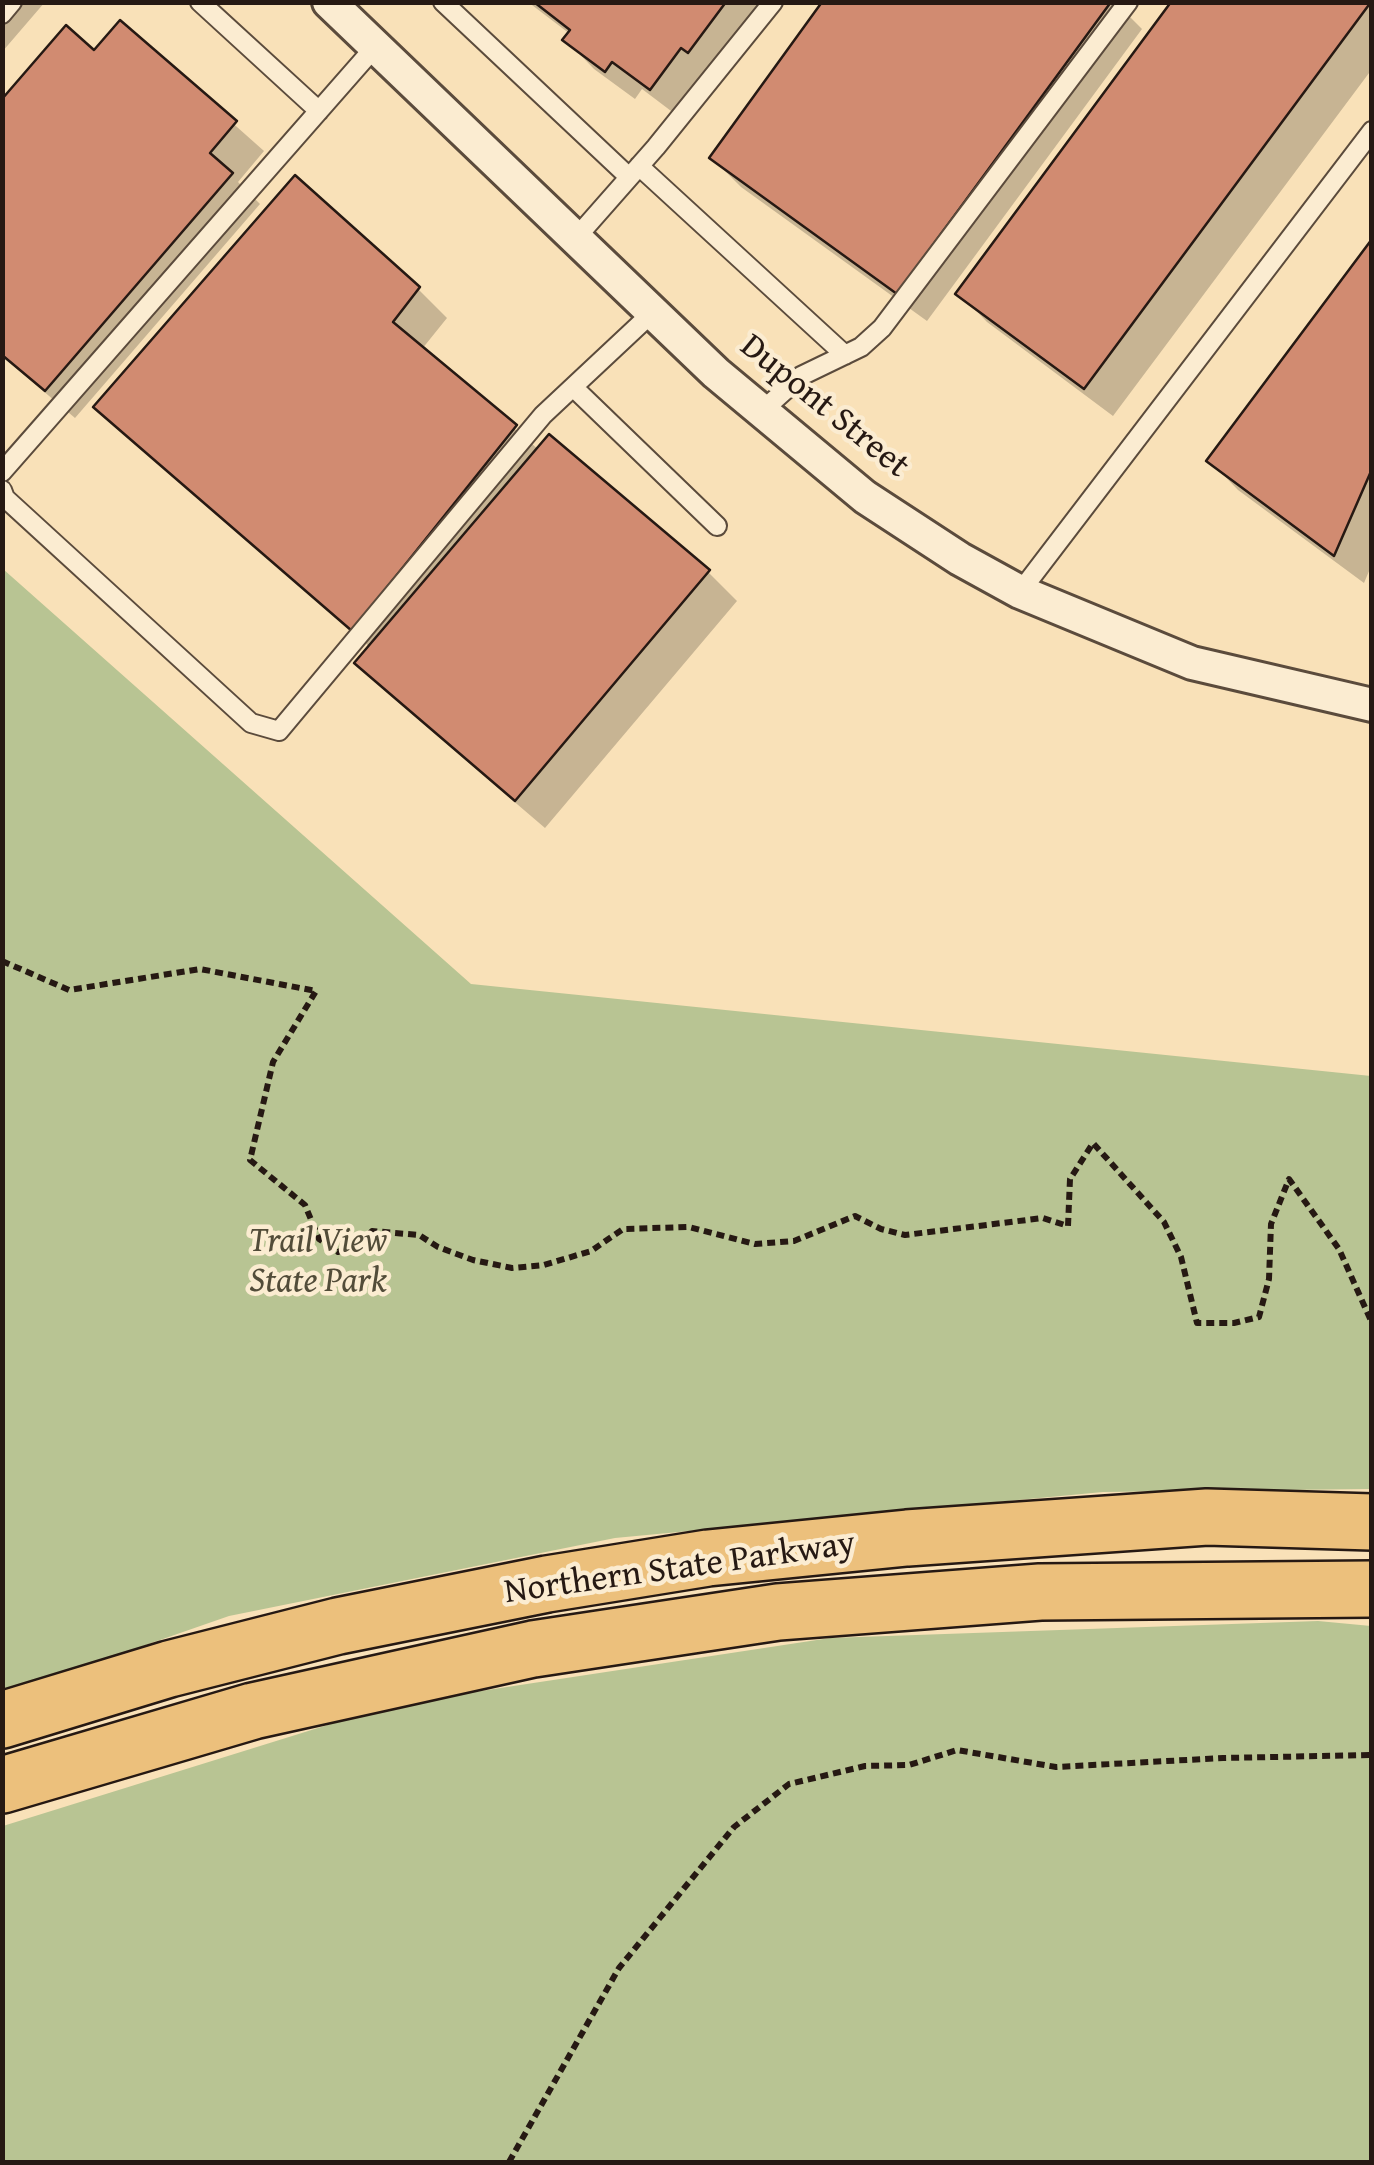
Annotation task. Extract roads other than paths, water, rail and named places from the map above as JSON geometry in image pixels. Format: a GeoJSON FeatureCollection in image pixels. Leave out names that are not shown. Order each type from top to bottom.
{"type":"FeatureCollection","features":[{"type":"Feature","properties":{"kind":"highway","name":"Northern State Parkway"},"geometry":{"type":"LineString","coordinates":[[2,1720],[169,1669],[338,1626],[547,1584],[708,1558],[906,1538],[1207,1516],[1372,1522]]}},
{"type":"Feature","properties":{"kind":"highway","name":"Northern State Parkway"},"geometry":{"type":"LineString","coordinates":[[2,1785],[271,1706],[533,1649],[778,1612],[1040,1592],[1372,1589]]}},
{"type":"Feature","properties":{"kind":"street","name":"Dupont Street"},"geometry":{"type":"LineString","coordinates":[[329,2],[652,312],[865,497],[960,559],[1020,592],[1192,663],[1372,705]]}},
{"type":"Feature","properties":{"kind":"lane"},"geometry":{"type":"LineString","coordinates":[[2,14],[12,2]]}},
{"type":"Feature","properties":{"kind":"lane"},"geometry":{"type":"LineString","coordinates":[[200,2],[319,111]]}},
{"type":"Feature","properties":{"kind":"lane"},"geometry":{"type":"LineString","coordinates":[[443,2],[845,355]]}},
{"type":"Feature","properties":{"kind":"lane"},"geometry":{"type":"LineString","coordinates":[[575,239],[773,2]]}},
{"type":"Feature","properties":{"kind":"lane"},"geometry":{"type":"LineString","coordinates":[[762,411],[801,376],[861,347],[882,328],[1128,2]]}},
{"type":"Feature","properties":{"kind":"lane"},"geometry":{"type":"LineString","coordinates":[[2,472],[374,48]]}},
{"type":"Feature","properties":{"kind":"lane"},"geometry":{"type":"LineString","coordinates":[[1020,592],[1372,131]]}},
{"type":"Feature","properties":{"kind":"lane"},"geometry":{"type":"LineString","coordinates":[[2,490],[5,498],[251,723],[279,731],[543,415],[652,312]]}},
{"type":"Feature","properties":{"kind":"lane"},"geometry":{"type":"LineString","coordinates":[[573,387],[718,526]]}},
{"type":"Feature","properties":{"kind":"park label","name":"Trail View State Park"},"geometry":{"type":"Point","coordinates":[318,1262]}}]}
